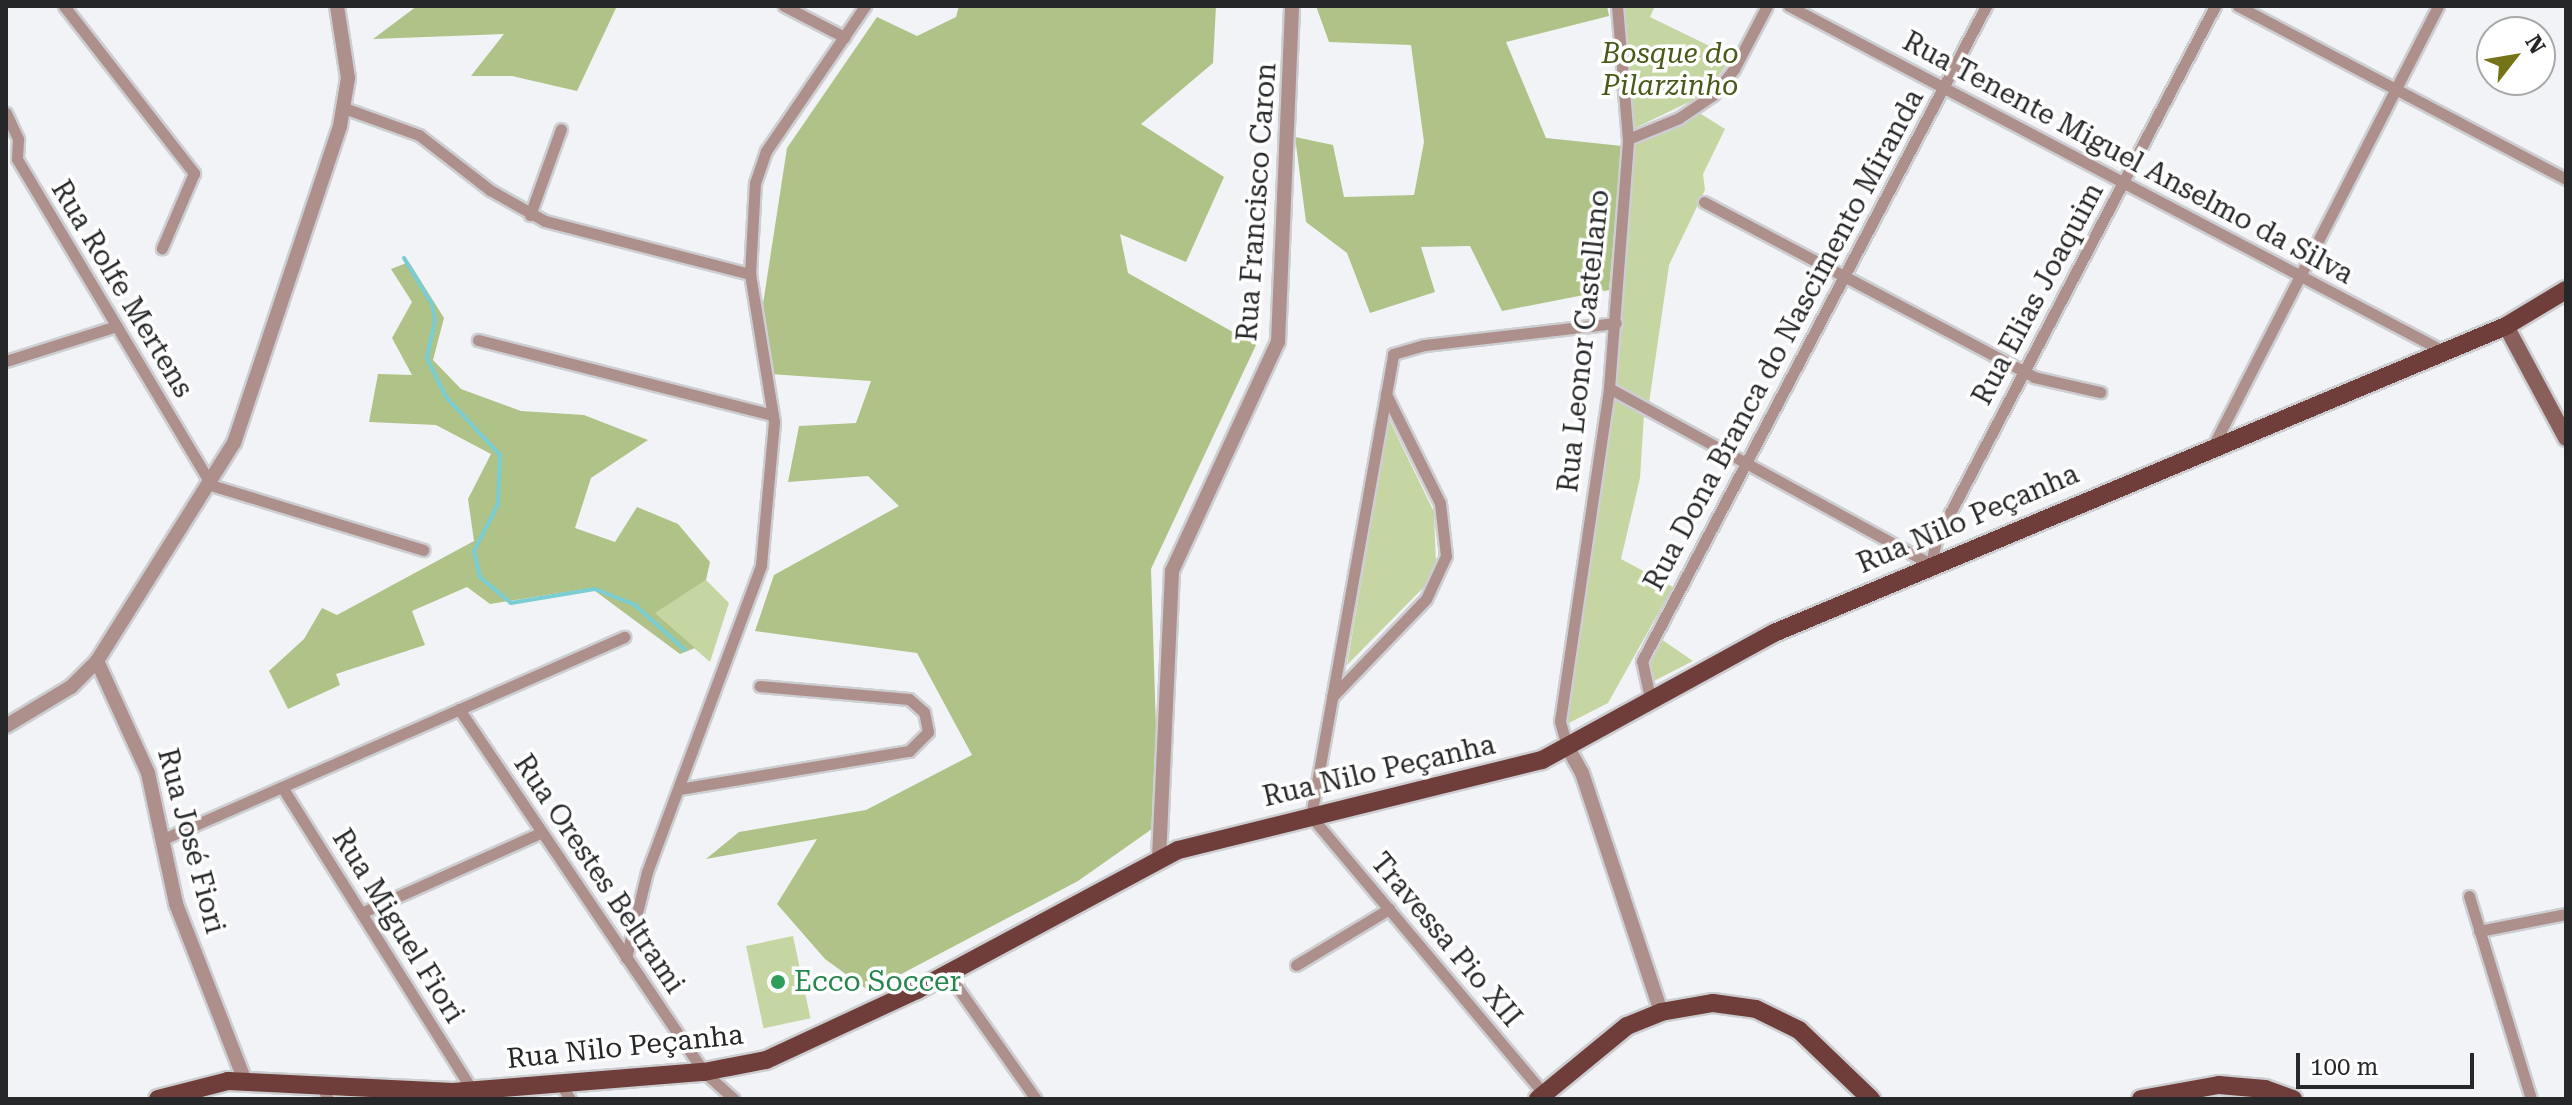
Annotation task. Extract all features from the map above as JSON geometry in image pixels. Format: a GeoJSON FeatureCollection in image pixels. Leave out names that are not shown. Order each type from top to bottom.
{"type":"FeatureCollection","features":[{"type":"Feature","properties":{"kind":"main road","name":"Rua Nilo Peçanha"},"geometry":{"type":"LineString","coordinates":[[158,1099],[199,1085],[245,1081],[325,1094],[565,1091],[704,1072],[766,1060],[948,974],[1159,858],[1202,842],[1534,762],[1774,633],[1931,564],[2506,326],[2566,290]]}},
{"type":"Feature","properties":{"kind":"main road"},"geometry":{"type":"LineString","coordinates":[[2506,326],[2566,438]]}},
{"type":"Feature","properties":{"kind":"main road"},"geometry":{"type":"LineString","coordinates":[[1541,1096],[1616,1033],[1661,1012],[1713,1003],[1776,1016],[1817,1043],[1871,1099]]}},
{"type":"Feature","properties":{"kind":"main road"},"geometry":{"type":"LineString","coordinates":[[2141,1099],[2219,1085],[2265,1089],[2293,1099]]}},
{"type":"Feature","properties":{"kind":"street"},"geometry":{"type":"LineString","coordinates":[[64,6],[194,173],[162,248]]}},
{"type":"Feature","properties":{"kind":"street"},"geometry":{"type":"LineString","coordinates":[[6,726],[71,687],[97,661],[211,485],[248,409],[344,108],[347,64],[337,6]]}},
{"type":"Feature","properties":{"kind":"street"},"geometry":{"type":"LineString","coordinates":[[784,6],[844,37]]}},
{"type":"Feature","properties":{"kind":"street"},"geometry":{"type":"LineString","coordinates":[[626,958],[647,872],[761,565],[773,415],[750,274],[749,229],[760,165],[865,6]]}},
{"type":"Feature","properties":{"kind":"street","name":"Rua Francisco Caron"},"geometry":{"type":"LineString","coordinates":[[1159,858],[1172,571],[1271,365],[1279,333],[1292,6]]}},
{"type":"Feature","properties":{"kind":"street","name":"Rua Leonor Castellano"},"geometry":{"type":"LineString","coordinates":[[1567,746],[1560,721],[1616,323],[1628,139],[1617,6]]}},
{"type":"Feature","properties":{"kind":"street"},"geometry":{"type":"LineString","coordinates":[[1628,139],[1679,118],[1713,95],[1734,69],[1767,6]]}},
{"type":"Feature","properties":{"kind":"street","name":"Rua Tenente Miguel Anselmo da Silva"},"geometry":{"type":"LineString","coordinates":[[1789,6],[2445,352]]}},
{"type":"Feature","properties":{"kind":"street","name":"Rua Dona Branca do Nascimento Miranda"},"geometry":{"type":"LineString","coordinates":[[1650,698],[1642,661],[1986,6]]}},
{"type":"Feature","properties":{"kind":"street","name":"Rua Elias Joaquim"},"geometry":{"type":"LineString","coordinates":[[1931,564],[1936,540],[2215,6]]}},
{"type":"Feature","properties":{"kind":"street"},"geometry":{"type":"LineString","coordinates":[[2238,6],[2566,179]]}},
{"type":"Feature","properties":{"kind":"street"},"geometry":{"type":"LineString","coordinates":[[2211,448],[2438,6]]}},
{"type":"Feature","properties":{"kind":"street"},"geometry":{"type":"LineString","coordinates":[[344,108],[419,135],[530,215],[750,274]]}},
{"type":"Feature","properties":{"kind":"street","name":"Rua Rolfe Mertens"},"geometry":{"type":"LineString","coordinates":[[6,113],[18,139],[17,159],[211,485]]}},
{"type":"Feature","properties":{"kind":"street"},"geometry":{"type":"LineString","coordinates":[[530,215],[561,129]]}},
{"type":"Feature","properties":{"kind":"street"},"geometry":{"type":"LineString","coordinates":[[6,143],[17,159]]}},
{"type":"Feature","properties":{"kind":"street"},"geometry":{"type":"LineString","coordinates":[[1704,202],[2039,379],[2100,392]]}},
{"type":"Feature","properties":{"kind":"street"},"geometry":{"type":"LineString","coordinates":[[1311,816],[1393,354],[1425,345],[1616,323]]}},
{"type":"Feature","properties":{"kind":"street"},"geometry":{"type":"LineString","coordinates":[[6,361],[117,326]]}},
{"type":"Feature","properties":{"kind":"street"},"geometry":{"type":"LineString","coordinates":[[478,340],[773,415]]}},
{"type":"Feature","properties":{"kind":"street"},"geometry":{"type":"LineString","coordinates":[[1609,388],[1931,564]]}},
{"type":"Feature","properties":{"kind":"street"},"geometry":{"type":"LineString","coordinates":[[1332,698],[1426,599],[1446,556],[1440,503],[1386,393]]}},
{"type":"Feature","properties":{"kind":"street"},"geometry":{"type":"LineString","coordinates":[[211,485],[423,550]]}},
{"type":"Feature","properties":{"kind":"street"},"geometry":{"type":"LineString","coordinates":[[161,840],[624,637]]}},
{"type":"Feature","properties":{"kind":"street","name":"Rua José Fiori"},"geometry":{"type":"LineString","coordinates":[[97,661],[145,764],[182,922],[245,1081]]}},
{"type":"Feature","properties":{"kind":"street"},"geometry":{"type":"LineString","coordinates":[[679,789],[909,751],[928,732],[924,712],[909,699],[760,686]]}},
{"type":"Feature","properties":{"kind":"street","name":"Rua Orestes Beltrami"},"geometry":{"type":"LineString","coordinates":[[459,709],[704,1072],[734,1099]]}},
{"type":"Feature","properties":{"kind":"street"},"geometry":{"type":"LineString","coordinates":[[1567,746],[1582,773],[1661,1012]]}},
{"type":"Feature","properties":{"kind":"street","name":"Rua Miguel Fiori"},"geometry":{"type":"LineString","coordinates":[[282,787],[473,1091]]}},
{"type":"Feature","properties":{"kind":"street","name":"Travessa Pio XII"},"geometry":{"type":"LineString","coordinates":[[1311,816],[1541,1096]]}},
{"type":"Feature","properties":{"kind":"street"},"geometry":{"type":"LineString","coordinates":[[361,913],[542,832]]}},
{"type":"Feature","properties":{"kind":"street"},"geometry":{"type":"LineString","coordinates":[[2469,896],[2531,1099]]}},
{"type":"Feature","properties":{"kind":"street"},"geometry":{"type":"LineString","coordinates":[[1296,965],[1389,909]]}},
{"type":"Feature","properties":{"kind":"street"},"geometry":{"type":"LineString","coordinates":[[2479,931],[2566,914]]}},
{"type":"Feature","properties":{"kind":"street"},"geometry":{"type":"LineString","coordinates":[[948,974],[1036,1099]]}},
{"type":"Feature","properties":{"kind":"green space"},"geometry":{"type":"Polygon","coordinates":[[[417,6],[617,6],[577,91],[512,76],[471,76],[504,34],[373,39],[417,6]]]}},
{"type":"Feature","properties":{"kind":"green space"},"geometry":{"type":"Polygon","coordinates":[[[959,6],[1216,6],[1213,63],[1141,124],[1224,177],[1186,262],[1120,234],[1128,273],[1256,345],[1151,569],[1159,824],[1078,881],[869,991],[825,959],[777,904],[817,839],[706,859],[739,832],[866,810],[972,755],[917,653],[755,631],[774,575],[899,506],[868,476],[788,482],[799,426],[856,423],[871,381],[770,374],[763,304],[787,148],[877,17],[917,36],[956,17],[959,6]]]}},
{"type":"Feature","properties":{"kind":"green space"},"geometry":{"type":"Polygon","coordinates":[[[1316,6],[1607,6],[1609,16],[1506,42],[1546,138],[1622,146],[1609,290],[1502,311],[1470,246],[1421,247],[1435,292],[1370,313],[1347,253],[1306,222],[1295,137],[1333,145],[1344,197],[1414,195],[1424,142],[1411,45],[1329,42],[1316,6]]]}},
{"type":"Feature","properties":{"kind":"green space","name":"Bosque do Pilarzinho"},"geometry":{"type":"Polygon","coordinates":[[[1622,6],[1655,6],[1650,17],[1732,57],[1706,94],[1635,128],[1622,6]]]}},
{"type":"Feature","properties":{"kind":"green space"},"geometry":{"type":"Polygon","coordinates":[[[1701,114],[1725,129],[1703,174],[1705,190],[1669,265],[1649,403],[1616,385],[1633,144],[1701,114]]]}},
{"type":"Feature","properties":{"kind":"green space"},"geometry":{"type":"Polygon","coordinates":[[[409,262],[444,318],[433,360],[461,389],[521,411],[584,415],[648,440],[591,478],[575,528],[615,542],[637,507],[678,524],[710,562],[706,580],[655,613],[695,648],[680,654],[591,588],[490,604],[467,587],[412,611],[425,645],[336,674],[340,685],[288,709],[269,671],[304,639],[322,608],[337,615],[474,541],[468,499],[491,454],[436,425],[369,422],[378,374],[412,375],[392,338],[412,302],[391,269],[409,262]]]}},
{"type":"Feature","properties":{"kind":"green space"},"geometry":{"type":"Polygon","coordinates":[[[1613,399],[1644,415],[1640,478],[1621,559],[1673,587],[1608,703],[1565,725],[1613,399]]]}},
{"type":"Feature","properties":{"kind":"green space"},"geometry":{"type":"Polygon","coordinates":[[[1389,419],[1434,512],[1436,564],[1425,586],[1347,665],[1389,419]]]}},
{"type":"Feature","properties":{"kind":"green space"},"geometry":{"type":"Polygon","coordinates":[[[706,580],[729,603],[710,662],[654,613],[706,580]]]}},
{"type":"Feature","properties":{"kind":"green space"},"geometry":{"type":"Polygon","coordinates":[[[1661,639],[1693,661],[1652,682],[1648,668],[1661,639]]]}},
{"type":"Feature","properties":{"kind":"green space","name":"Ecco Soccer"},"geometry":{"type":"Polygon","coordinates":[[[793,936],[810,1018],[764,1028],[746,946],[793,936]]]}},
{"type":"Feature","properties":{"kind":"waterway"},"geometry":{"type":"LineString","coordinates":[[404,258],[432,304],[435,320],[427,358],[446,397],[500,455],[498,504],[474,551],[480,577],[511,603],[595,589],[635,605],[685,650]]}},
{"type":"Feature","properties":{"kind":"place","name":"Ecco Soccer"},"geometry":{"type":"Point","coordinates":[778,982]}}]}
